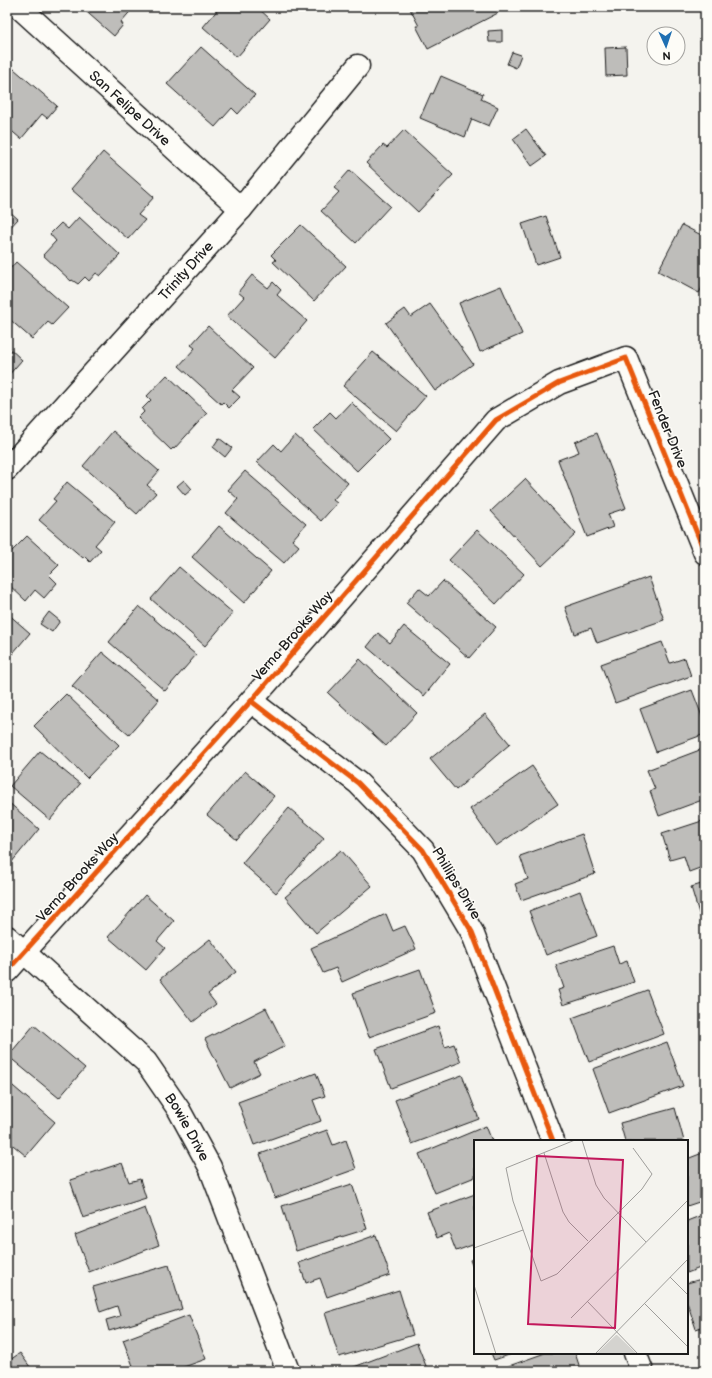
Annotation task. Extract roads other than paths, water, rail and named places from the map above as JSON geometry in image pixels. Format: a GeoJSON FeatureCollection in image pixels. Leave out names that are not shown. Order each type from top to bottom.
{"type":"FeatureCollection","features":[{"type":"Feature","properties":{"kind":"street","name":"San Felipe Drive"},"geometry":{"type":"LineString","coordinates":[[19,7],[240,209]]}},
{"type":"Feature","properties":{"kind":"street","name":"Trinity Drive"},"geometry":{"type":"LineString","coordinates":[[7,469],[240,209],[358,66]]}},
{"type":"Feature","properties":{"kind":"street","name":"Fender Drive"},"geometry":{"type":"LineString","coordinates":[[626,358],[705,553]]}},
{"type":"Feature","properties":{"kind":"street","name":"Verna Brooks Way"},"geometry":{"type":"LineString","coordinates":[[7,971],[251,701],[496,420],[559,383],[626,358]]}},
{"type":"Feature","properties":{"kind":"street","name":"Phillips Drive"},"geometry":{"type":"LineString","coordinates":[[251,701],[358,783],[423,850],[472,932],[553,1140]]}},
{"type":"Feature","properties":{"kind":"street","name":"Bowie Drive"},"geometry":{"type":"LineString","coordinates":[[7,937],[146,1062],[179,1110],[210,1167],[288,1371]]}},
{"type":"Feature","properties":{"kind":"street"},"geometry":{"type":"LineString","coordinates":[[635,1354],[642,1371]]}}]}
